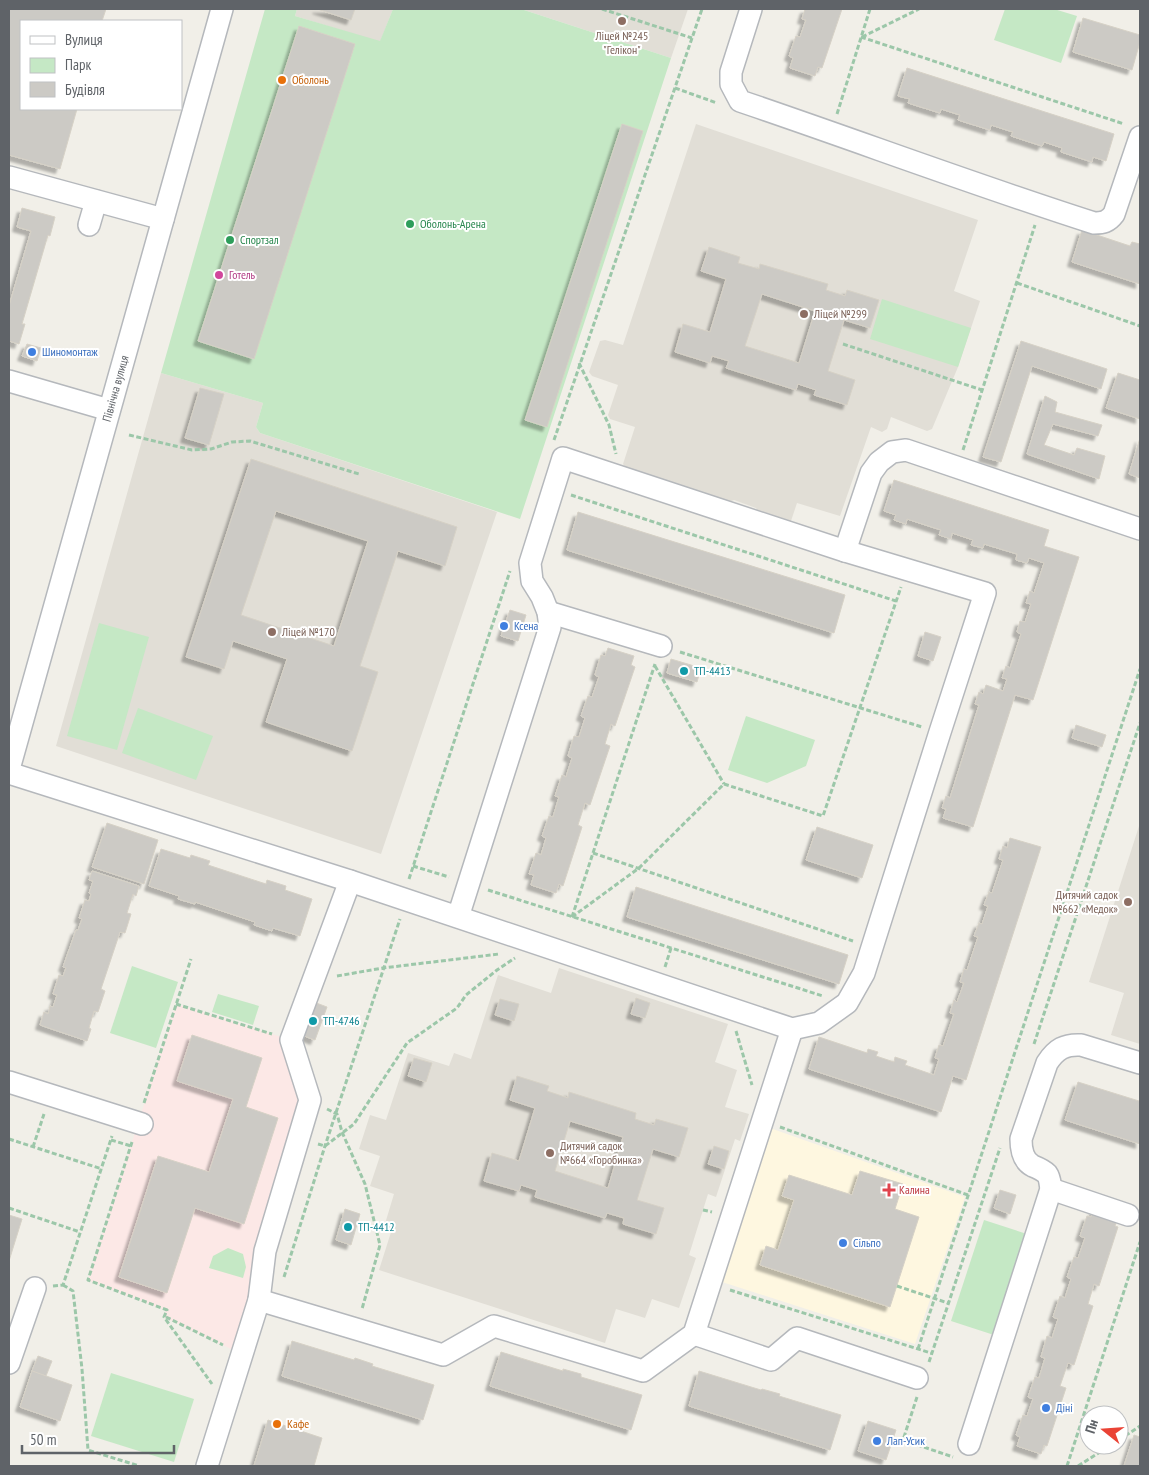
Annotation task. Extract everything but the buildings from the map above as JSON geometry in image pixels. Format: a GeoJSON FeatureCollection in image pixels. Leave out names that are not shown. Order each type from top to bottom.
{"type":"FeatureCollection","features":[{"type":"Feature","properties":{"kind":"street","name":"Північна вулиця"},"geometry":{"type":"LineString","coordinates":[[9,769],[222,9]]}},
{"type":"Feature","properties":{"kind":"street"},"geometry":{"type":"LineString","coordinates":[[751,9],[731,72],[731,84],[740,101],[1094,223],[1102,223],[1109,220],[1114,214],[1136,132]]}},
{"type":"Feature","properties":{"kind":"street"},"geometry":{"type":"LineString","coordinates":[[9,177],[163,219]]}},
{"type":"Feature","properties":{"kind":"street"},"geometry":{"type":"LineString","coordinates":[[89,225],[96,201]]}},
{"type":"Feature","properties":{"kind":"street"},"geometry":{"type":"LineString","coordinates":[[9,380],[42,385],[109,410]]}},
{"type":"Feature","properties":{"kind":"street"},"geometry":{"type":"LineString","coordinates":[[845,551],[871,473],[879,462],[892,452],[906,450],[1140,529]]}},
{"type":"Feature","properties":{"kind":"street"},"geometry":{"type":"LineString","coordinates":[[9,773],[402,898],[458,917],[792,1029],[819,1023],[847,1003],[864,973],[985,593],[845,551],[563,458],[530,563],[532,581],[542,597],[548,612],[550,627],[458,917]]}},
{"type":"Feature","properties":{"kind":"street"},"geometry":{"type":"LineString","coordinates":[[548,612],[658,655]]}},
{"type":"Feature","properties":{"kind":"street"},"geometry":{"type":"LineString","coordinates":[[208,1466],[259,1300],[265,1251],[310,1100],[291,1040],[350,881]]}},
{"type":"Feature","properties":{"kind":"street"},"geometry":{"type":"LineString","coordinates":[[259,1300],[443,1355],[494,1326],[643,1371],[694,1334],[792,1029]]}},
{"type":"Feature","properties":{"kind":"street"},"geometry":{"type":"LineString","coordinates":[[961,1450],[1051,1189],[1046,1173],[1030,1164],[1021,1149],[1021,1138],[1047,1063],[1052,1054],[1071,1044],[1081,1045],[1140,1063]]}},
{"type":"Feature","properties":{"kind":"street"},"geometry":{"type":"LineString","coordinates":[[9,1082],[142,1124]]}},
{"type":"Feature","properties":{"kind":"street"},"geometry":{"type":"LineString","coordinates":[[1051,1189],[1128,1215]]}},
{"type":"Feature","properties":{"kind":"street"},"geometry":{"type":"LineString","coordinates":[[9,1363],[35,1288]]}},
{"type":"Feature","properties":{"kind":"street"},"geometry":{"type":"LineString","coordinates":[[694,1334],[770,1360],[797,1338],[917,1378]]}},
{"type":"Feature","properties":{"kind":"path"},"geometry":{"type":"LineString","coordinates":[[602,9],[692,38]]}},
{"type":"Feature","properties":{"kind":"path"},"geometry":{"type":"LineString","coordinates":[[551,447],[702,9]]}},
{"type":"Feature","properties":{"kind":"path"},"geometry":{"type":"LineString","coordinates":[[831,132],[870,9]]}},
{"type":"Feature","properties":{"kind":"path"},"geometry":{"type":"LineString","coordinates":[[861,37],[919,9]]}},
{"type":"Feature","properties":{"kind":"path"},"geometry":{"type":"LineString","coordinates":[[861,37],[1136,132]]}},
{"type":"Feature","properties":{"kind":"path"},"geometry":{"type":"LineString","coordinates":[[958,467],[1041,206]]}},
{"type":"Feature","properties":{"kind":"path"},"geometry":{"type":"LineString","coordinates":[[1017,284],[1140,326]]}},
{"type":"Feature","properties":{"kind":"path"},"geometry":{"type":"LineString","coordinates":[[842,344],[982,390]]}},
{"type":"Feature","properties":{"kind":"path"},"geometry":{"type":"LineString","coordinates":[[579,363],[610,425],[621,477]]}},
{"type":"Feature","properties":{"kind":"path"},"geometry":{"type":"LineString","coordinates":[[129,435],[192,450],[211,448],[232,442],[250,441],[359,474]]}},
{"type":"Feature","properties":{"kind":"path"},"geometry":{"type":"LineString","coordinates":[[553,489],[896,601]]}},
{"type":"Feature","properties":{"kind":"path"},"geometry":{"type":"LineString","coordinates":[[259,1300],[282,1284],[403,909],[402,898],[512,564]]}},
{"type":"Feature","properties":{"kind":"path"},"geometry":{"type":"LineString","coordinates":[[658,655],[724,784],[823,816],[907,570]]}},
{"type":"Feature","properties":{"kind":"path"},"geometry":{"type":"LineString","coordinates":[[658,655],[860,707],[940,732]]}},
{"type":"Feature","properties":{"kind":"path"},"geometry":{"type":"LineString","coordinates":[[572,918],[658,655]]}},
{"type":"Feature","properties":{"kind":"path"},"geometry":{"type":"LineString","coordinates":[[918,1349],[1140,669]]}},
{"type":"Feature","properties":{"kind":"path"},"geometry":{"type":"LineString","coordinates":[[572,918],[639,868],[724,784]]}},
{"type":"Feature","properties":{"kind":"path"},"geometry":{"type":"LineString","coordinates":[[593,852],[872,947]]}},
{"type":"Feature","properties":{"kind":"path"},"geometry":{"type":"LineString","coordinates":[[413,866],[572,918],[847,1003]]}},
{"type":"Feature","properties":{"kind":"path"},"geometry":{"type":"LineString","coordinates":[[313,980],[383,968],[508,953]]}},
{"type":"Feature","properties":{"kind":"path"},"geometry":{"type":"LineString","coordinates":[[325,1146],[354,1124],[407,1043],[458,1008],[466,995],[497,970],[520,955]]}},
{"type":"Feature","properties":{"kind":"path"},"geometry":{"type":"LineString","coordinates":[[176,1004],[291,1040]]}},
{"type":"Feature","properties":{"kind":"path"},"geometry":{"type":"LineString","coordinates":[[735,1028],[763,1121],[968,1195]]}},
{"type":"Feature","properties":{"kind":"path"},"geometry":{"type":"LineString","coordinates":[[33,1146],[50,1095]]}},
{"type":"Feature","properties":{"kind":"path"},"geometry":{"type":"LineString","coordinates":[[310,1100],[336,1114],[365,1184],[380,1245],[356,1329]]}},
{"type":"Feature","properties":{"kind":"path"},"geometry":{"type":"LineString","coordinates":[[63,1285],[118,1116]]}},
{"type":"Feature","properties":{"kind":"path"},"geometry":{"type":"LineString","coordinates":[[9,1138],[102,1169]]}},
{"type":"Feature","properties":{"kind":"path"},"geometry":{"type":"LineString","coordinates":[[298,1139],[325,1146]]}},
{"type":"Feature","properties":{"kind":"path"},"geometry":{"type":"LineString","coordinates":[[111,1140],[130,1146]]}},
{"type":"Feature","properties":{"kind":"path"},"geometry":{"type":"LineString","coordinates":[[9,1208],[80,1232]]}},
{"type":"Feature","properties":{"kind":"path"},"geometry":{"type":"LineString","coordinates":[[1067,1466],[1140,1242]]}},
{"type":"Feature","properties":{"kind":"path"},"geometry":{"type":"LineString","coordinates":[[88,1280],[167,1310],[164,1317]]}},
{"type":"Feature","properties":{"kind":"path"},"geometry":{"type":"LineString","coordinates":[[710,1284],[932,1354]]}},
{"type":"Feature","properties":{"kind":"path"},"geometry":{"type":"LineString","coordinates":[[35,1288],[63,1285],[73,1291],[82,1369],[88,1450],[138,1466]]}},
{"type":"Feature","properties":{"kind":"path"},"geometry":{"type":"LineString","coordinates":[[897,1286],[948,1303]]}},
{"type":"Feature","properties":{"kind":"path"},"geometry":{"type":"LineString","coordinates":[[164,1317],[231,1349]]}},
{"type":"Feature","properties":{"kind":"path"},"geometry":{"type":"LineString","coordinates":[[164,1317],[216,1389]]}},
{"type":"Feature","properties":{"kind":"path"},"geometry":{"type":"LineString","coordinates":[[1129,1433],[1140,1426]]}},
{"type":"Feature","properties":{"kind":"path"},"geometry":{"type":"LineString","coordinates":[[903,1440],[961,1450]]}},
{"type":"Feature","properties":{"kind":"path"},"geometry":{"type":"LineString","coordinates":[[1078,1466],[1095,1455]]}},
{"type":"Feature","properties":{"kind":"shaded area"},"geometry":{"type":"Polygon","coordinates":[[[297,9],[393,9],[380,42],[295,16],[297,9]]]}},
{"type":"Feature","properties":{"kind":"shaded area","name":"Ліцей №245 \"Гелікон\""},"geometry":{"type":"Polygon","coordinates":[[[521,9],[688,9],[671,58],[521,9]]]}},
{"type":"Feature","properties":{"kind":"shaded area","name":"Ліцей №299"},"geometry":{"type":"Polygon","coordinates":[[[696,124],[978,220],[954,291],[980,301],[958,367],[932,429],[927,431],[891,417],[887,429],[882,432],[871,427],[840,516],[797,503],[791,521],[786,526],[761,518],[756,508],[734,500],[729,502],[626,468],[623,464],[635,427],[610,419],[608,415],[618,385],[592,376],[589,372],[600,341],[605,340],[623,345],[696,124]]]}},
{"type":"Feature","properties":{"kind":"shaded area","name":"Ліцей №170"},"geometry":{"type":"Polygon","coordinates":[[[161,373],[263,403],[256,427],[260,433],[497,512],[381,854],[56,746],[161,373]]]}},
{"type":"Feature","properties":{"kind":"shaded area","name":"Дитячий садок №662 «Медок»"},"geometry":{"type":"Polygon","coordinates":[[[1140,823],[1140,1044],[1111,1035],[1124,993],[1089,982],[1140,823]]]}},
{"type":"Feature","properties":{"kind":"shaded area","name":"Дитячий садок №664 «Горобинка»"},"geometry":{"type":"Polygon","coordinates":[[[559,968],[728,1024],[715,1062],[737,1070],[725,1107],[749,1114],[740,1141],[735,1139],[716,1197],[708,1194],[689,1255],[696,1258],[679,1308],[652,1299],[645,1318],[616,1309],[605,1343],[379,1270],[392,1229],[384,1227],[394,1194],[370,1186],[380,1156],[359,1149],[370,1115],[386,1120],[408,1053],[449,1066],[454,1053],[471,1059],[498,975],[551,993],[559,968]]]}},
{"type":"Feature","properties":{"kind":"shaded area"},"geometry":{"type":"Polygon","coordinates":[[[176,1004],[291,1040],[310,1100],[243,1353],[164,1317],[166,1310],[88,1280],[176,1004]]]}},
{"type":"Feature","properties":{"kind":"shaded area"},"geometry":{"type":"Polygon","coordinates":[[[770,1128],[965,1197],[915,1344],[719,1281],[770,1128]]]}},
{"type":"Feature","properties":{"kind":"green space","name":"Оболонь-Арена"},"geometry":{"type":"Polygon","coordinates":[[[265,9],[297,9],[295,16],[380,41],[393,9],[521,9],[671,58],[520,519],[260,433],[256,427],[263,403],[161,373],[265,9]]]}},
{"type":"Feature","properties":{"kind":"green space"},"geometry":{"type":"Polygon","coordinates":[[[1005,9],[1054,9],[1077,16],[1061,63],[994,40],[1005,9]]]}},
{"type":"Feature","properties":{"kind":"green space"},"geometry":{"type":"Polygon","coordinates":[[[882,299],[971,328],[958,367],[870,339],[882,299]]]}},
{"type":"Feature","properties":{"kind":"green space"},"geometry":{"type":"Polygon","coordinates":[[[99,623],[149,637],[117,750],[67,736],[99,623]]]}},
{"type":"Feature","properties":{"kind":"green space"},"geometry":{"type":"Polygon","coordinates":[[[138,708],[213,736],[196,780],[122,753],[138,708]]]}},
{"type":"Feature","properties":{"kind":"green space"},"geometry":{"type":"Polygon","coordinates":[[[746,716],[815,740],[806,766],[767,783],[728,770],[746,716]]]}},
{"type":"Feature","properties":{"kind":"green space"},"geometry":{"type":"Polygon","coordinates":[[[132,966],[178,982],[156,1048],[110,1033],[132,966]]]}},
{"type":"Feature","properties":{"kind":"green space"},"geometry":{"type":"Polygon","coordinates":[[[218,994],[259,1006],[253,1025],[212,1012],[218,994]]]}},
{"type":"Feature","properties":{"kind":"green space"},"geometry":{"type":"Polygon","coordinates":[[[984,1220],[1030,1235],[997,1336],[951,1321],[984,1220]]]}},
{"type":"Feature","properties":{"kind":"green space"},"geometry":{"type":"Polygon","coordinates":[[[228,1248],[243,1254],[246,1267],[243,1278],[209,1268],[213,1256],[228,1248]]]}},
{"type":"Feature","properties":{"kind":"green space"},"geometry":{"type":"Polygon","coordinates":[[[111,1373],[194,1399],[174,1462],[91,1436],[111,1373]]]}},
{"type":"Feature","properties":{"kind":"place","name":"Ліцей №245 \"Гелікон\""},"geometry":{"type":"Point","coordinates":[622,21]}},
{"type":"Feature","properties":{"kind":"place","name":"Оболонь"},"geometry":{"type":"Point","coordinates":[282,80]}},
{"type":"Feature","properties":{"kind":"place","name":"Оболонь-Арена"},"geometry":{"type":"Point","coordinates":[410,224]}},
{"type":"Feature","properties":{"kind":"place","name":"Спортзал"},"geometry":{"type":"Point","coordinates":[230,240]}},
{"type":"Feature","properties":{"kind":"place","name":"Готель"},"geometry":{"type":"Point","coordinates":[219,275]}},
{"type":"Feature","properties":{"kind":"place","name":"Ліцей №299"},"geometry":{"type":"Point","coordinates":[804,314]}},
{"type":"Feature","properties":{"kind":"place","name":"Шиномонтаж"},"geometry":{"type":"Point","coordinates":[32,352]}},
{"type":"Feature","properties":{"kind":"place","name":"Ксена"},"geometry":{"type":"Point","coordinates":[504,626]}},
{"type":"Feature","properties":{"kind":"place","name":"Ліцей №170"},"geometry":{"type":"Point","coordinates":[272,632]}},
{"type":"Feature","properties":{"kind":"place","name":"ТП-4413"},"geometry":{"type":"Point","coordinates":[684,671]}},
{"type":"Feature","properties":{"kind":"place","name":"Дитячий садок №662 «Медок»"},"geometry":{"type":"Point","coordinates":[1128,902]}},
{"type":"Feature","properties":{"kind":"place","name":"ТП-4746"},"geometry":{"type":"Point","coordinates":[313,1021]}},
{"type":"Feature","properties":{"kind":"place","name":"Дитячий садок №664 «Горобинка»"},"geometry":{"type":"Point","coordinates":[550,1153]}},
{"type":"Feature","properties":{"kind":"place","name":"Калина"},"geometry":{"type":"Point","coordinates":[889,1190]}},
{"type":"Feature","properties":{"kind":"place","name":"ТП-4412"},"geometry":{"type":"Point","coordinates":[348,1227]}},
{"type":"Feature","properties":{"kind":"place","name":"Сільпо"},"geometry":{"type":"Point","coordinates":[843,1243]}},
{"type":"Feature","properties":{"kind":"place","name":"Діні"},"geometry":{"type":"Point","coordinates":[1046,1408]}},
{"type":"Feature","properties":{"kind":"place","name":"Кафе"},"geometry":{"type":"Point","coordinates":[277,1424]}},
{"type":"Feature","properties":{"kind":"place","name":"Лап-Усик"},"geometry":{"type":"Point","coordinates":[877,1441]}}]}
